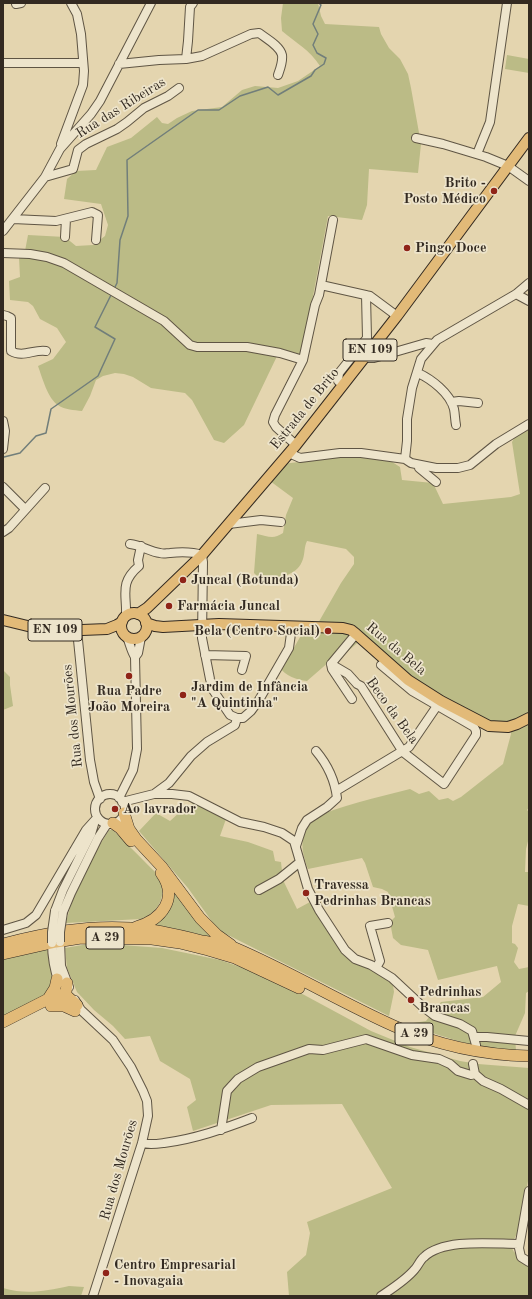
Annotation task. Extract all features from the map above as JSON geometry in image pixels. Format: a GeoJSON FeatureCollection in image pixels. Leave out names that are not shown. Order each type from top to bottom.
{"type":"FeatureCollection","features":[{"type":"Feature","properties":{"kind":"highway"},"geometry":{"type":"LineString","coordinates":[[122,804],[129,829],[136,839],[162,867],[200,918],[217,935],[233,947]]}},
{"type":"Feature","properties":{"kind":"highway"},"geometry":{"type":"LineString","coordinates":[[110,824],[120,828],[162,874],[167,885],[168,898],[166,905],[159,916],[149,922],[131,928]]}},
{"type":"Feature","properties":{"kind":"highway","name":"A 29"},"geometry":{"type":"LineString","coordinates":[[3,944],[32,936],[81,928],[131,928],[180,935],[233,947],[394,1026],[423,1037],[459,1048],[479,1052],[529,1056]]}},
{"type":"Feature","properties":{"kind":"highway","name":"A 29"},"geometry":{"type":"LineString","coordinates":[[3,954],[81,938],[152,939],[180,943],[236,958],[268,972],[392,1033],[421,1044],[457,1055],[478,1059],[496,1062],[529,1063]]}},
{"type":"Feature","properties":{"kind":"highway"},"geometry":{"type":"LineString","coordinates":[[3,1022],[47,1003],[60,1000],[64,995],[62,981]]}},
{"type":"Feature","properties":{"kind":"highway"},"geometry":{"type":"LineString","coordinates":[[3,1028],[47,1003],[53,992],[62,981]]}},
{"type":"Feature","properties":{"kind":"highway"},"geometry":{"type":"LineString","coordinates":[[64,995],[70,998],[76,1008]]}},
{"type":"Feature","properties":{"kind":"highway"},"geometry":{"type":"LineString","coordinates":[[47,1003],[76,1008]]}},
{"type":"Feature","properties":{"kind":"main road","name":"Estrada de Brito"},"geometry":{"type":"LineString","coordinates":[[135,618],[202,555],[292,449],[364,358],[529,138]]}},
{"type":"Feature","properties":{"kind":"main road","name":"Rua da Bela"},"geometry":{"type":"LineString","coordinates":[[135,618],[155,626],[163,627],[219,624],[343,628],[351,630],[408,680],[439,703],[488,726],[508,727],[529,718]]}},
{"type":"Feature","properties":{"kind":"main road","name":"EN 109"},"geometry":{"type":"LineString","coordinates":[[3,620],[40,629],[57,631],[108,629],[135,618]]}},
{"type":"Feature","properties":{"kind":"main road","name":"EN 109"},"geometry":{"type":"LineString","coordinates":[[108,629],[134,639],[143,635],[146,630],[135,618]]}},
{"type":"Feature","properties":{"kind":"main road","name":"EN 109"},"geometry":{"type":"LineString","coordinates":[[125,635],[122,630],[135,618]]}},
{"type":"Feature","properties":{"kind":"main road","name":"Rua da Bela"},"geometry":{"type":"LineString","coordinates":[[143,635],[163,627]]}},
{"type":"Feature","properties":{"kind":"street"},"geometry":{"type":"LineString","coordinates":[[16,4],[21,3]]}},
{"type":"Feature","properties":{"kind":"street"},"geometry":{"type":"LineString","coordinates":[[3,231],[45,177],[60,149],[83,85],[84,71],[81,34],[76,14],[71,3]]}},
{"type":"Feature","properties":{"kind":"street"},"geometry":{"type":"LineString","coordinates":[[60,149],[91,114],[100,101],[152,3]]}},
{"type":"Feature","properties":{"kind":"street"},"geometry":{"type":"LineString","coordinates":[[186,59],[190,7],[193,3]]}},
{"type":"Feature","properties":{"kind":"street"},"geometry":{"type":"LineString","coordinates":[[477,154],[490,122],[507,3]]}},
{"type":"Feature","properties":{"kind":"street"},"geometry":{"type":"LineString","coordinates":[[119,64],[186,59],[202,56],[251,34],[259,33],[274,44],[282,54],[282,63],[278,75]]}},
{"type":"Feature","properties":{"kind":"street"},"geometry":{"type":"LineString","coordinates":[[3,63],[83,63]]}},
{"type":"Feature","properties":{"kind":"street","name":"Rua das Ribeiras"},"geometry":{"type":"LineString","coordinates":[[45,177],[73,169],[78,150],[86,144],[117,129],[144,108],[168,96],[178,88]]}},
{"type":"Feature","properties":{"kind":"street"},"geometry":{"type":"LineString","coordinates":[[76,106],[81,113],[91,114]]}},
{"type":"Feature","properties":{"kind":"street"},"geometry":{"type":"LineString","coordinates":[[416,138],[486,156],[508,166],[529,181]]}},
{"type":"Feature","properties":{"kind":"street"},"geometry":{"type":"LineString","coordinates":[[13,218],[56,221],[92,212],[98,215],[96,240]]}},
{"type":"Feature","properties":{"kind":"street"},"geometry":{"type":"LineString","coordinates":[[65,237],[66,219]]}},
{"type":"Feature","properties":{"kind":"street"},"geometry":{"type":"LineString","coordinates":[[333,220],[321,286],[315,305],[303,360],[275,415],[273,422],[300,458],[340,453],[362,453],[405,459],[411,463],[436,468],[458,468],[470,465],[496,444],[529,424]]}},
{"type":"Feature","properties":{"kind":"street"},"geometry":{"type":"LineString","coordinates":[[3,253],[30,254],[64,263],[164,321],[190,345],[197,347],[247,347],[280,353],[303,360]]}},
{"type":"Feature","properties":{"kind":"street"},"geometry":{"type":"LineString","coordinates":[[405,459],[407,419],[412,388],[422,359],[433,344],[516,294],[529,283]]}},
{"type":"Feature","properties":{"kind":"street"},"geometry":{"type":"LineString","coordinates":[[321,286],[366,294],[396,316]]}},
{"type":"Feature","properties":{"kind":"street"},"geometry":{"type":"LineString","coordinates":[[343,385],[338,381],[339,373],[367,338],[366,294]]}},
{"type":"Feature","properties":{"kind":"street"},"geometry":{"type":"LineString","coordinates":[[516,294],[529,301]]}},
{"type":"Feature","properties":{"kind":"street"},"geometry":{"type":"LineString","coordinates":[[3,316],[11,318],[11,351],[17,353],[30,353],[40,350],[46,351]]}},
{"type":"Feature","properties":{"kind":"street"},"geometry":{"type":"LineString","coordinates":[[364,358],[374,358],[426,343],[433,344]]}},
{"type":"Feature","properties":{"kind":"street"},"geometry":{"type":"LineString","coordinates":[[418,373],[439,385],[454,408],[456,425]]}},
{"type":"Feature","properties":{"kind":"street"},"geometry":{"type":"LineString","coordinates":[[451,402],[459,401],[478,403]]}},
{"type":"Feature","properties":{"kind":"street"},"geometry":{"type":"LineString","coordinates":[[3,422],[5,431],[3,449]]}},
{"type":"Feature","properties":{"kind":"street"},"geometry":{"type":"LineString","coordinates":[[419,465],[419,468],[436,482]]}},
{"type":"Feature","properties":{"kind":"street"},"geometry":{"type":"LineString","coordinates":[[3,487],[25,508]]}},
{"type":"Feature","properties":{"kind":"street"},"geometry":{"type":"LineString","coordinates":[[3,532],[9,528],[25,508],[45,488]]}},
{"type":"Feature","properties":{"kind":"street"},"geometry":{"type":"LineString","coordinates":[[229,524],[261,520],[281,522]]}},
{"type":"Feature","properties":{"kind":"street"},"geometry":{"type":"LineString","coordinates":[[130,544],[141,546],[163,554],[172,552],[197,553],[202,555],[204,562],[202,638],[210,679],[214,690],[230,715],[237,718],[242,718],[251,711],[259,700],[289,648],[292,626]]}},
{"type":"Feature","properties":{"kind":"street"},"geometry":{"type":"LineString","coordinates":[[135,618],[126,602],[125,586],[128,578],[139,566],[138,560],[141,546]]}},
{"type":"Feature","properties":{"kind":"street","name":"Rua dos Mourões"},"geometry":{"type":"LineString","coordinates":[[77,630],[90,760],[94,782],[100,799]]}},
{"type":"Feature","properties":{"kind":"street"},"geometry":{"type":"LineString","coordinates":[[352,699],[332,669],[331,664],[356,634]]}},
{"type":"Feature","properties":{"kind":"street"},"geometry":{"type":"LineString","coordinates":[[96,818],[110,824],[121,818],[122,804],[137,749],[135,657],[125,635]]}},
{"type":"Feature","properties":{"kind":"street"},"geometry":{"type":"LineString","coordinates":[[135,657],[143,635]]}},
{"type":"Feature","properties":{"kind":"street"},"geometry":{"type":"LineString","coordinates":[[205,655],[246,656],[242,670]]}},
{"type":"Feature","properties":{"kind":"street","name":"Beco da Bela"},"geometry":{"type":"LineString","coordinates":[[331,664],[348,674],[357,684],[361,686],[403,752],[444,784]]}},
{"type":"Feature","properties":{"kind":"street","name":"Rua da Bela"},"geometry":{"type":"LineString","coordinates":[[381,665],[412,691],[439,703],[474,727],[476,735],[444,784]]}},
{"type":"Feature","properties":{"kind":"street"},"geometry":{"type":"LineString","coordinates":[[336,791],[409,747],[439,703]]}},
{"type":"Feature","properties":{"kind":"street"},"geometry":{"type":"LineString","coordinates":[[154,794],[169,783],[191,756],[207,742],[235,725],[237,718]]}},
{"type":"Feature","properties":{"kind":"street"},"geometry":{"type":"LineString","coordinates":[[296,846],[302,828],[307,820],[327,807],[337,798],[336,791],[324,761],[316,751]]}},
{"type":"Feature","properties":{"kind":"street"},"geometry":{"type":"LineString","coordinates":[[169,783],[169,789],[172,794]]}},
{"type":"Feature","properties":{"kind":"street"},"geometry":{"type":"LineString","coordinates":[[122,804],[154,794],[189,796],[240,822],[264,827],[282,833],[294,841],[308,889],[318,910],[345,950],[355,959],[376,968],[392,978],[435,1016],[460,1024],[472,1031],[475,1041],[487,1037],[529,1042]]}},
{"type":"Feature","properties":{"kind":"street"},"geometry":{"type":"LineString","coordinates":[[3,930],[26,923],[36,915],[83,836],[96,818],[96,803],[104,796],[109,795],[122,804]]}},
{"type":"Feature","properties":{"kind":"street","name":"Rua dos Mourões"},"geometry":{"type":"LineString","coordinates":[[94,1296],[142,1143],[148,1116],[147,1101],[143,1090],[123,1054],[76,1008],[71,993],[62,981],[52,953],[52,932],[59,912],[63,890],[91,834],[96,818]]}},
{"type":"Feature","properties":{"kind":"street","name":"Rua dos Mourões"},"geometry":{"type":"LineString","coordinates":[[59,912],[71,893],[98,838],[110,824]]}},
{"type":"Feature","properties":{"kind":"street"},"geometry":{"type":"LineString","coordinates":[[259,890],[278,879],[300,862]]}},
{"type":"Feature","properties":{"kind":"street"},"geometry":{"type":"LineString","coordinates":[[376,968],[380,961],[370,926],[388,923]]}},
{"type":"Feature","properties":{"kind":"street"},"geometry":{"type":"LineString","coordinates":[[221,1130],[227,1091],[238,1079],[258,1068],[310,1049],[323,1050],[366,1039],[412,1055],[439,1059],[450,1064],[458,1071],[471,1075],[475,1074]]}},
{"type":"Feature","properties":{"kind":"street"},"geometry":{"type":"LineString","coordinates":[[473,1064],[475,1074],[483,1081],[501,1089],[529,1105]]}},
{"type":"Feature","properties":{"kind":"street"},"geometry":{"type":"LineString","coordinates":[[142,1143],[149,1145],[172,1142],[208,1134],[252,1118]]}},
{"type":"Feature","properties":{"kind":"street"},"geometry":{"type":"LineString","coordinates":[[529,1191],[518,1248],[521,1257],[529,1262]]}},
{"type":"Feature","properties":{"kind":"street"},"geometry":{"type":"LineString","coordinates":[[381,1296],[397,1286],[415,1269],[423,1257],[438,1248],[461,1244],[519,1244]]}},
{"type":"Feature","properties":{"kind":"green space"},"geometry":{"type":"Polygon","coordinates":[[[283,3],[318,3],[321,16],[325,24],[379,27],[381,34],[389,48],[400,59],[408,74],[421,144],[418,173],[369,169],[367,205],[362,220],[328,216],[302,355],[279,352],[244,425],[224,443],[214,440],[192,400],[185,393],[151,388],[133,377],[124,374],[115,373],[103,376],[96,380],[82,411],[70,410],[61,407],[54,402],[48,393],[38,366],[53,359],[66,342],[57,328],[40,319],[33,306],[28,302],[10,300],[9,281],[20,277],[19,257],[25,251],[28,235],[65,237],[76,246],[93,245],[105,236],[108,225],[101,204],[64,199],[67,179],[76,171],[96,170],[107,147],[131,138],[157,117],[162,123],[168,124],[192,111],[222,107],[242,90],[255,86],[278,88],[298,81],[320,66],[307,51],[282,31],[281,18],[283,3]]]}},
{"type":"Feature","properties":{"kind":"green space"},"geometry":{"type":"Polygon","coordinates":[[[507,55],[529,59],[529,73],[505,69],[507,55]]]}},
{"type":"Feature","properties":{"kind":"green space"},"geometry":{"type":"Polygon","coordinates":[[[529,429],[529,807],[527,810],[529,812],[529,837],[526,849],[525,872],[529,872],[529,906],[518,904],[512,926],[512,943],[518,948],[514,962],[519,969],[529,967],[529,991],[526,993],[525,1013],[515,1036],[516,1051],[474,1045],[447,1038],[407,1024],[426,1021],[441,1002],[483,997],[501,982],[497,966],[438,980],[428,950],[401,945],[393,938],[390,922],[395,917],[388,892],[373,887],[362,858],[308,869],[302,844],[309,820],[346,806],[410,789],[419,794],[429,791],[439,800],[448,798],[453,801],[461,797],[503,764],[511,734],[510,722],[497,725],[445,701],[408,675],[370,639],[363,638],[347,652],[330,661],[307,681],[296,679],[288,675],[280,667],[288,658],[303,632],[313,632],[341,583],[354,564],[354,557],[346,549],[307,541],[301,564],[293,572],[267,581],[258,577],[254,573],[257,534],[273,537],[283,533],[286,515],[293,498],[270,481],[283,464],[356,456],[389,460],[400,467],[402,480],[433,483],[443,504],[511,497],[520,494],[512,442],[516,435],[529,429]]]}},
{"type":"Feature","properties":{"kind":"green space"},"geometry":{"type":"Polygon","coordinates":[[[3,670],[10,677],[13,706],[3,710],[3,670]]]}},
{"type":"Feature","properties":{"kind":"green space"},"geometry":{"type":"Polygon","coordinates":[[[194,802],[226,819],[220,836],[248,842],[273,851],[275,861],[281,862],[283,880],[297,909],[310,902],[341,950],[392,978],[394,992],[389,1016],[218,930],[188,888],[139,831],[156,813],[170,821],[194,802]]]}},
{"type":"Feature","properties":{"kind":"green space"},"geometry":{"type":"Polygon","coordinates":[[[109,830],[113,830],[157,874],[161,881],[162,887],[161,901],[153,912],[141,919],[66,923],[73,899],[84,875],[109,830]]]}},
{"type":"Feature","properties":{"kind":"green space"},"geometry":{"type":"Polygon","coordinates":[[[171,886],[212,938],[181,930],[150,925],[171,886]]]}},
{"type":"Feature","properties":{"kind":"green space"},"geometry":{"type":"Polygon","coordinates":[[[94,943],[162,948],[220,960],[249,970],[295,990],[371,1031],[410,1047],[460,1061],[529,1068],[529,1176],[518,1232],[512,1244],[512,1248],[516,1254],[529,1264],[529,1296],[289,1296],[287,1272],[306,1255],[310,1233],[307,1222],[392,1188],[342,1104],[271,1105],[193,1131],[187,1107],[196,1100],[190,1079],[160,1061],[150,1036],[125,1039],[77,992],[67,968],[65,948],[94,943]]]}},
{"type":"Feature","properties":{"kind":"green space"},"geometry":{"type":"Polygon","coordinates":[[[49,948],[53,979],[47,995],[3,1019],[3,959],[49,948]]]}},
{"type":"Feature","properties":{"kind":"green space"},"geometry":{"type":"Polygon","coordinates":[[[69,1286],[84,1287],[81,1296],[3,1296],[3,1288],[28,1292],[44,1291],[69,1286]]]}},
{"type":"Feature","properties":{"kind":"waterway"},"geometry":{"type":"LineString","coordinates":[[115,287],[117,283],[120,240],[128,216],[127,160],[198,110],[219,110],[240,96],[268,87],[278,95],[311,76],[315,70],[324,64],[326,58],[317,53],[313,45],[318,34],[313,24],[321,5],[319,3]]}},
{"type":"Feature","properties":{"kind":"waterway"},"geometry":{"type":"LineString","coordinates":[[4,457],[20,453],[36,436],[46,433],[51,409],[98,376],[115,339],[95,327],[111,295]]}},
{"type":"Feature","properties":{"kind":"place","name":"Brito - Posto Médico"},"geometry":{"type":"Point","coordinates":[494,191]}},
{"type":"Feature","properties":{"kind":"place","name":"Pingo Doce"},"geometry":{"type":"Point","coordinates":[407,248]}},
{"type":"Feature","properties":{"kind":"place","name":"Juncal (Rotunda)"},"geometry":{"type":"Point","coordinates":[183,580]}},
{"type":"Feature","properties":{"kind":"place","name":"Farmácia Juncal"},"geometry":{"type":"Point","coordinates":[169,606]}},
{"type":"Feature","properties":{"kind":"place","name":"Bela (Centro Social)"},"geometry":{"type":"Point","coordinates":[328,631]}},
{"type":"Feature","properties":{"kind":"place","name":"Rua Padre João Moreira"},"geometry":{"type":"Point","coordinates":[129,676]}},
{"type":"Feature","properties":{"kind":"place","name":"Jardim de Infância \"A Quintinha\""},"geometry":{"type":"Point","coordinates":[183,695]}},
{"type":"Feature","properties":{"kind":"place","name":"Ao lavrador"},"geometry":{"type":"Point","coordinates":[115,809]}},
{"type":"Feature","properties":{"kind":"place","name":"Travessa Pedrinhas Brancas"},"geometry":{"type":"Point","coordinates":[306,893]}},
{"type":"Feature","properties":{"kind":"place","name":"Pedrinhas Brancas"},"geometry":{"type":"Point","coordinates":[411,1000]}},
{"type":"Feature","properties":{"kind":"place","name":"Centro Empresarial - Inovagaia"},"geometry":{"type":"Point","coordinates":[106,1273]}}]}
